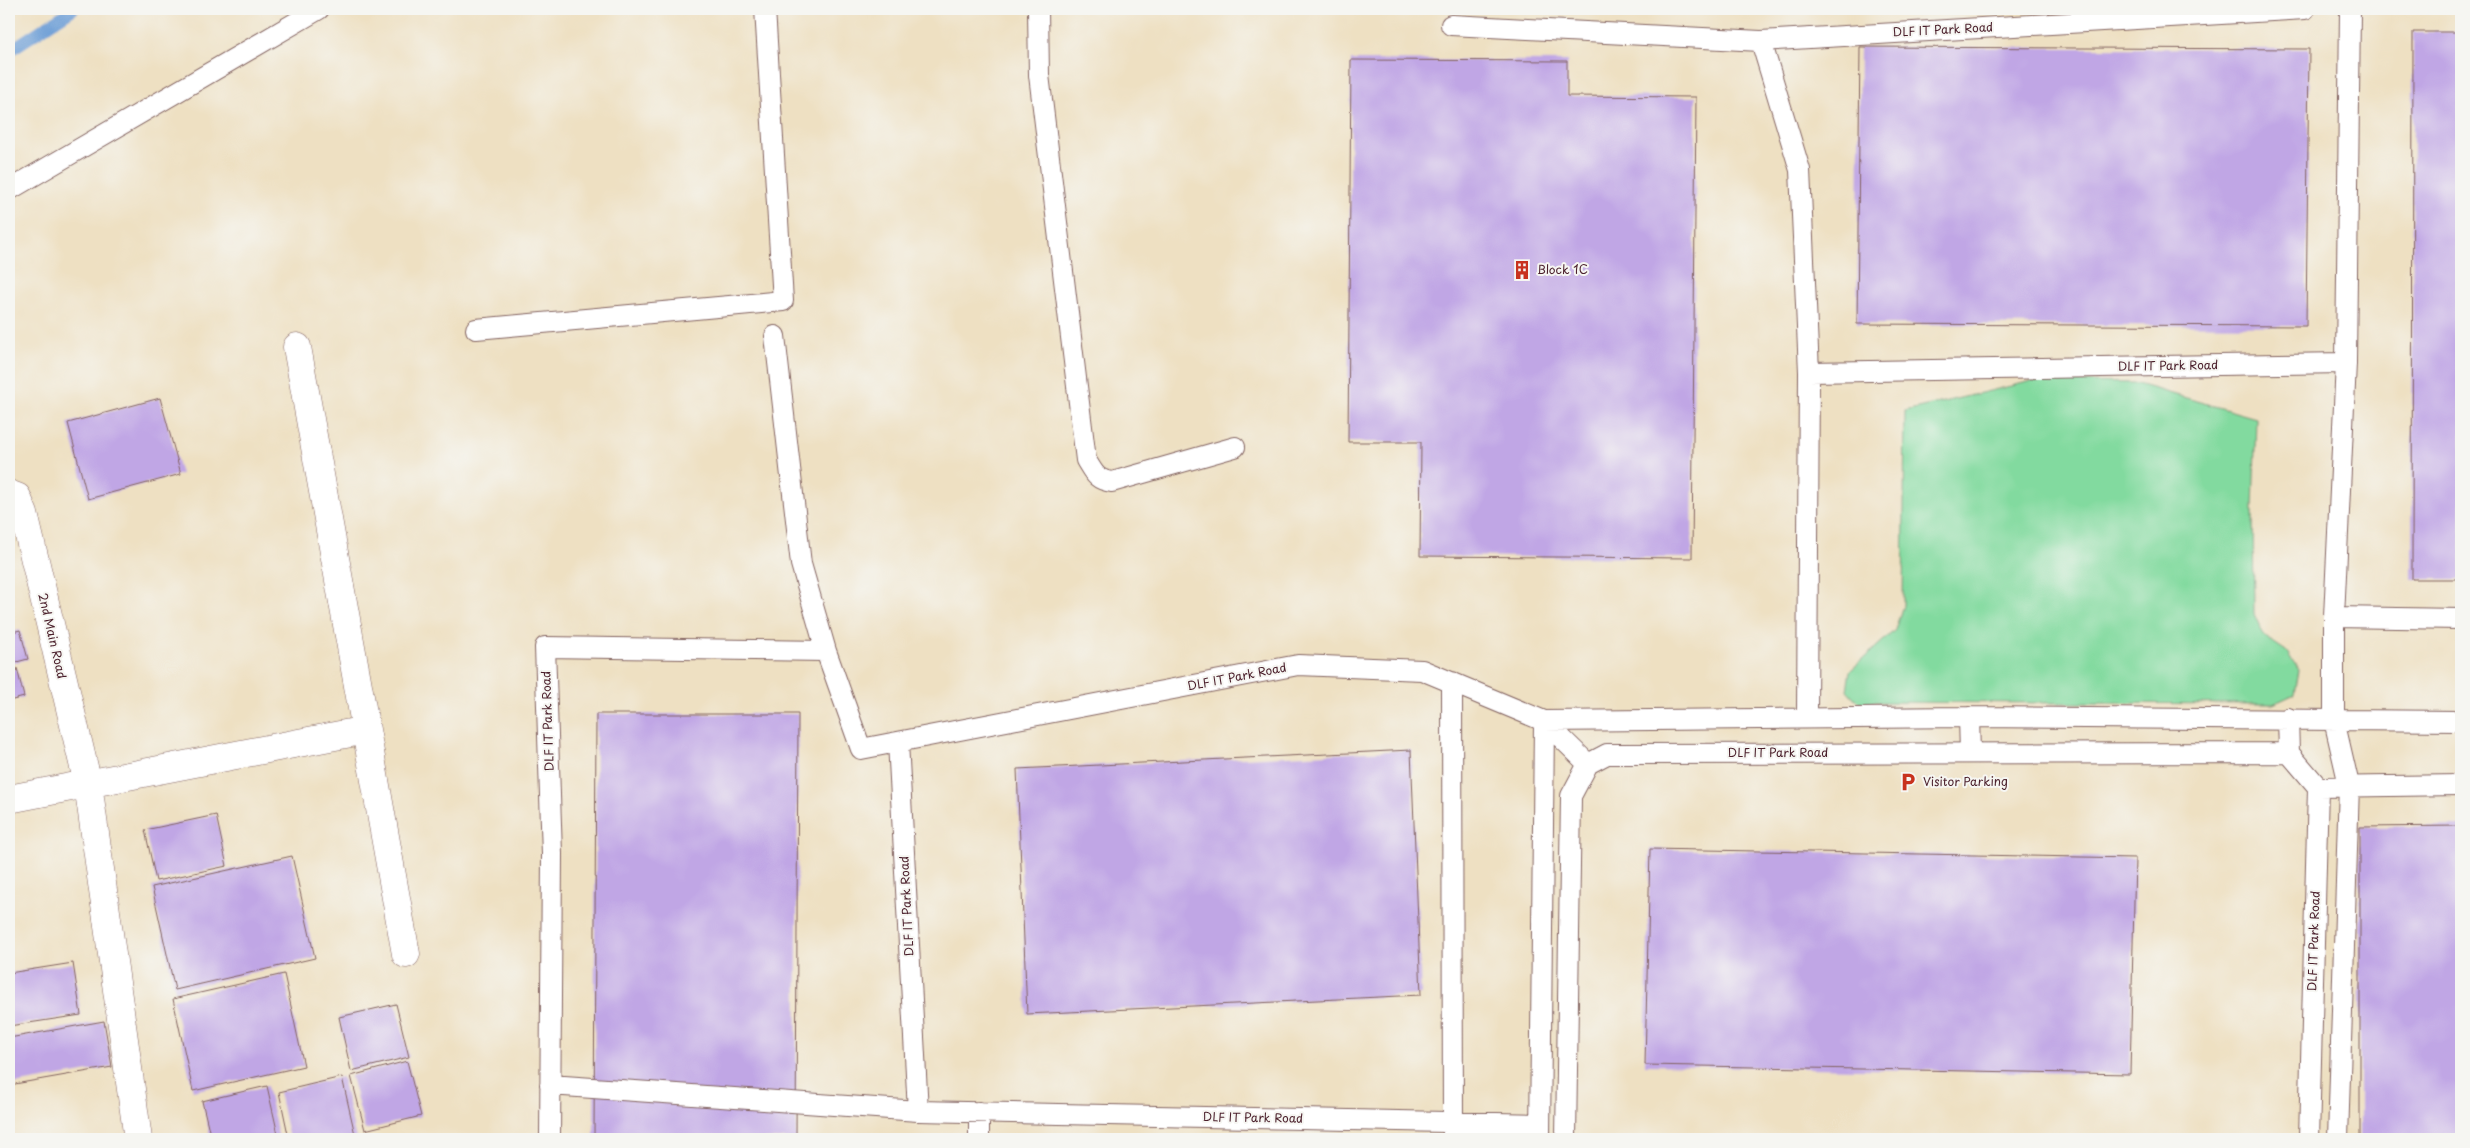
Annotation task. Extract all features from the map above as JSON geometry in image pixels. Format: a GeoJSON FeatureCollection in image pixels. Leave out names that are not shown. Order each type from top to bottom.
{"type":"FeatureCollection","features":[{"type":"Feature","properties":{"kind":"street"},"geometry":{"type":"LineString","coordinates":[[297,347],[406,954]]}},
{"type":"Feature","properties":{"kind":"street","name":"2nd Main Road"},"geometry":{"type":"LineString","coordinates":[[9,494],[17,497],[24,514],[88,784],[138,1139]]}},
{"type":"Feature","properties":{"kind":"street"},"geometry":{"type":"LineString","coordinates":[[9,799],[366,730]]}},
{"type":"Feature","properties":{"kind":"lane"},"geometry":{"type":"LineString","coordinates":[[9,190],[319,9]]}},
{"type":"Feature","properties":{"kind":"lane"},"geometry":{"type":"LineString","coordinates":[[476,329],[783,300],[765,9]]}},
{"type":"Feature","properties":{"kind":"lane"},"geometry":{"type":"LineString","coordinates":[[1038,9],[1039,75],[1086,460],[1096,477],[1100,480],[1112,482],[1235,447]]}},
{"type":"Feature","properties":{"kind":"lane","name":"DLF IT Park Road"},"geometry":{"type":"LineString","coordinates":[[1450,25],[1761,41],[2305,9]]}},
{"type":"Feature","properties":{"kind":"lane"},"geometry":{"type":"LineString","coordinates":[[2338,1139],[2350,786],[2334,720],[2334,617],[2346,362],[2350,9]]}},
{"type":"Feature","properties":{"kind":"lane"},"geometry":{"type":"LineString","coordinates":[[1761,41],[1800,170],[1809,372],[1807,717]]}},
{"type":"Feature","properties":{"kind":"lane"},"geometry":{"type":"LineString","coordinates":[[775,336],[801,564],[826,651],[861,749],[898,742]]}},
{"type":"Feature","properties":{"kind":"lane","name":"DLF IT Park Road"},"geometry":{"type":"LineString","coordinates":[[1809,372],[2346,362]]}},
{"type":"Feature","properties":{"kind":"lane"},"geometry":{"type":"LineString","coordinates":[[2334,617],[2461,619]]}},
{"type":"Feature","properties":{"kind":"lane","name":"DLF IT Park Road"},"geometry":{"type":"LineString","coordinates":[[545,1138],[550,1085],[552,854],[546,647],[826,651]]}},
{"type":"Feature","properties":{"kind":"lane","name":"DLF IT Park Road"},"geometry":{"type":"LineString","coordinates":[[1544,721],[1540,1132],[1453,1131],[918,1111],[898,742],[1298,665],[1422,670],[1544,721],[1588,764],[1607,754],[1625,752],[2289,753]]}},
{"type":"Feature","properties":{"kind":"lane"},"geometry":{"type":"LineString","coordinates":[[1452,682],[1453,1131]]}},
{"type":"Feature","properties":{"kind":"lane"},"geometry":{"type":"LineString","coordinates":[[1969,716],[1970,753]]}},
{"type":"Feature","properties":{"kind":"lane","name":"DLF IT Park Road"},"geometry":{"type":"LineString","coordinates":[[1544,721],[1969,716],[2461,721]]}},
{"type":"Feature","properties":{"kind":"lane"},"geometry":{"type":"LineString","coordinates":[[2288,718],[2289,753],[2318,786],[2461,784]]}},
{"type":"Feature","properties":{"kind":"lane"},"geometry":{"type":"LineString","coordinates":[[1566,1139],[1571,796],[1588,764]]}},
{"type":"Feature","properties":{"kind":"lane","name":"DLF IT Park Road"},"geometry":{"type":"LineString","coordinates":[[2308,1139],[2318,786]]}},
{"type":"Feature","properties":{"kind":"lane"},"geometry":{"type":"LineString","coordinates":[[550,1085],[918,1111]]}},
{"type":"Feature","properties":{"kind":"lane"},"geometry":{"type":"LineString","coordinates":[[979,1112],[979,1139]]}},
{"type":"Feature","properties":{"kind":"green space"},"geometry":{"type":"Polygon","coordinates":[[[2032,381],[2134,383],[2256,418],[2253,508],[2254,614],[2264,636],[2286,651],[2299,670],[2295,694],[2273,704],[1858,702],[1847,690],[1850,671],[1895,630],[1903,605],[1905,411],[2032,381]]]}},
{"type":"Feature","properties":{"kind":"building"},"geometry":{"type":"Polygon","coordinates":[[[2413,32],[2461,32],[2461,579],[2412,579],[2413,32]]]}},
{"type":"Feature","properties":{"kind":"building"},"geometry":{"type":"Polygon","coordinates":[[[1860,47],[2309,49],[2306,326],[1857,324],[1860,47]]]}},
{"type":"Feature","properties":{"kind":"building","name":"Block 1C"},"geometry":{"type":"Polygon","coordinates":[[[1351,60],[1567,61],[1567,96],[1696,97],[1692,558],[1420,556],[1421,442],[1348,442],[1351,60]]]}},
{"type":"Feature","properties":{"kind":"building"},"geometry":{"type":"Polygon","coordinates":[[[160,398],[181,474],[88,499],[68,423],[160,398]]]}},
{"type":"Feature","properties":{"kind":"building"},"geometry":{"type":"Polygon","coordinates":[[[20,630],[28,659],[9,664],[9,633],[20,630]]]}},
{"type":"Feature","properties":{"kind":"building"},"geometry":{"type":"Polygon","coordinates":[[[17,668],[24,697],[9,701],[9,670],[17,668]]]}},
{"type":"Feature","properties":{"kind":"building"},"geometry":{"type":"Polygon","coordinates":[[[596,714],[798,714],[796,1139],[594,1139],[596,714]]]}},
{"type":"Feature","properties":{"kind":"building"},"geometry":{"type":"Polygon","coordinates":[[[1411,750],[1421,995],[1027,1014],[1017,769],[1411,750]]]}},
{"type":"Feature","properties":{"kind":"building"},"geometry":{"type":"Polygon","coordinates":[[[216,815],[227,866],[156,881],[145,830],[216,815]]]}},
{"type":"Feature","properties":{"kind":"building"},"geometry":{"type":"Polygon","coordinates":[[[2461,826],[2461,1139],[2360,1139],[2360,827],[2461,826]]]}},
{"type":"Feature","properties":{"kind":"building"},"geometry":{"type":"Polygon","coordinates":[[[1650,849],[2135,858],[2130,1074],[1645,1065],[1650,849]]]}},
{"type":"Feature","properties":{"kind":"building"},"geometry":{"type":"Polygon","coordinates":[[[292,856],[315,958],[175,990],[152,887],[292,856]]]}},
{"type":"Feature","properties":{"kind":"building"},"geometry":{"type":"Polygon","coordinates":[[[73,963],[81,1015],[9,1026],[9,973],[73,963]]]}},
{"type":"Feature","properties":{"kind":"building"},"geometry":{"type":"Polygon","coordinates":[[[284,974],[304,1066],[193,1091],[173,999],[284,974]]]}},
{"type":"Feature","properties":{"kind":"building"},"geometry":{"type":"Polygon","coordinates":[[[396,1004],[409,1057],[351,1071],[339,1017],[396,1004]]]}},
{"type":"Feature","properties":{"kind":"building"},"geometry":{"type":"Polygon","coordinates":[[[104,1021],[112,1067],[9,1085],[9,1038],[104,1021]]]}},
{"type":"Feature","properties":{"kind":"building"},"geometry":{"type":"Polygon","coordinates":[[[407,1061],[421,1116],[365,1130],[351,1076],[407,1061]]]}},
{"type":"Feature","properties":{"kind":"building"},"geometry":{"type":"Polygon","coordinates":[[[342,1077],[356,1139],[289,1139],[279,1092],[342,1077]]]}},
{"type":"Feature","properties":{"kind":"building"},"geometry":{"type":"Polygon","coordinates":[[[267,1086],[279,1139],[211,1139],[202,1101],[267,1086]]]}},
{"type":"Feature","properties":{"kind":"waterway"},"geometry":{"type":"LineString","coordinates":[[9,51],[73,9]]}},
{"type":"Feature","properties":{"kind":"place","name":"Block 1C"},"geometry":{"type":"Point","coordinates":[1522,270]}},
{"type":"Feature","properties":{"kind":"place","name":"Visitor Parking"},"geometry":{"type":"Point","coordinates":[1908,782]}}]}
